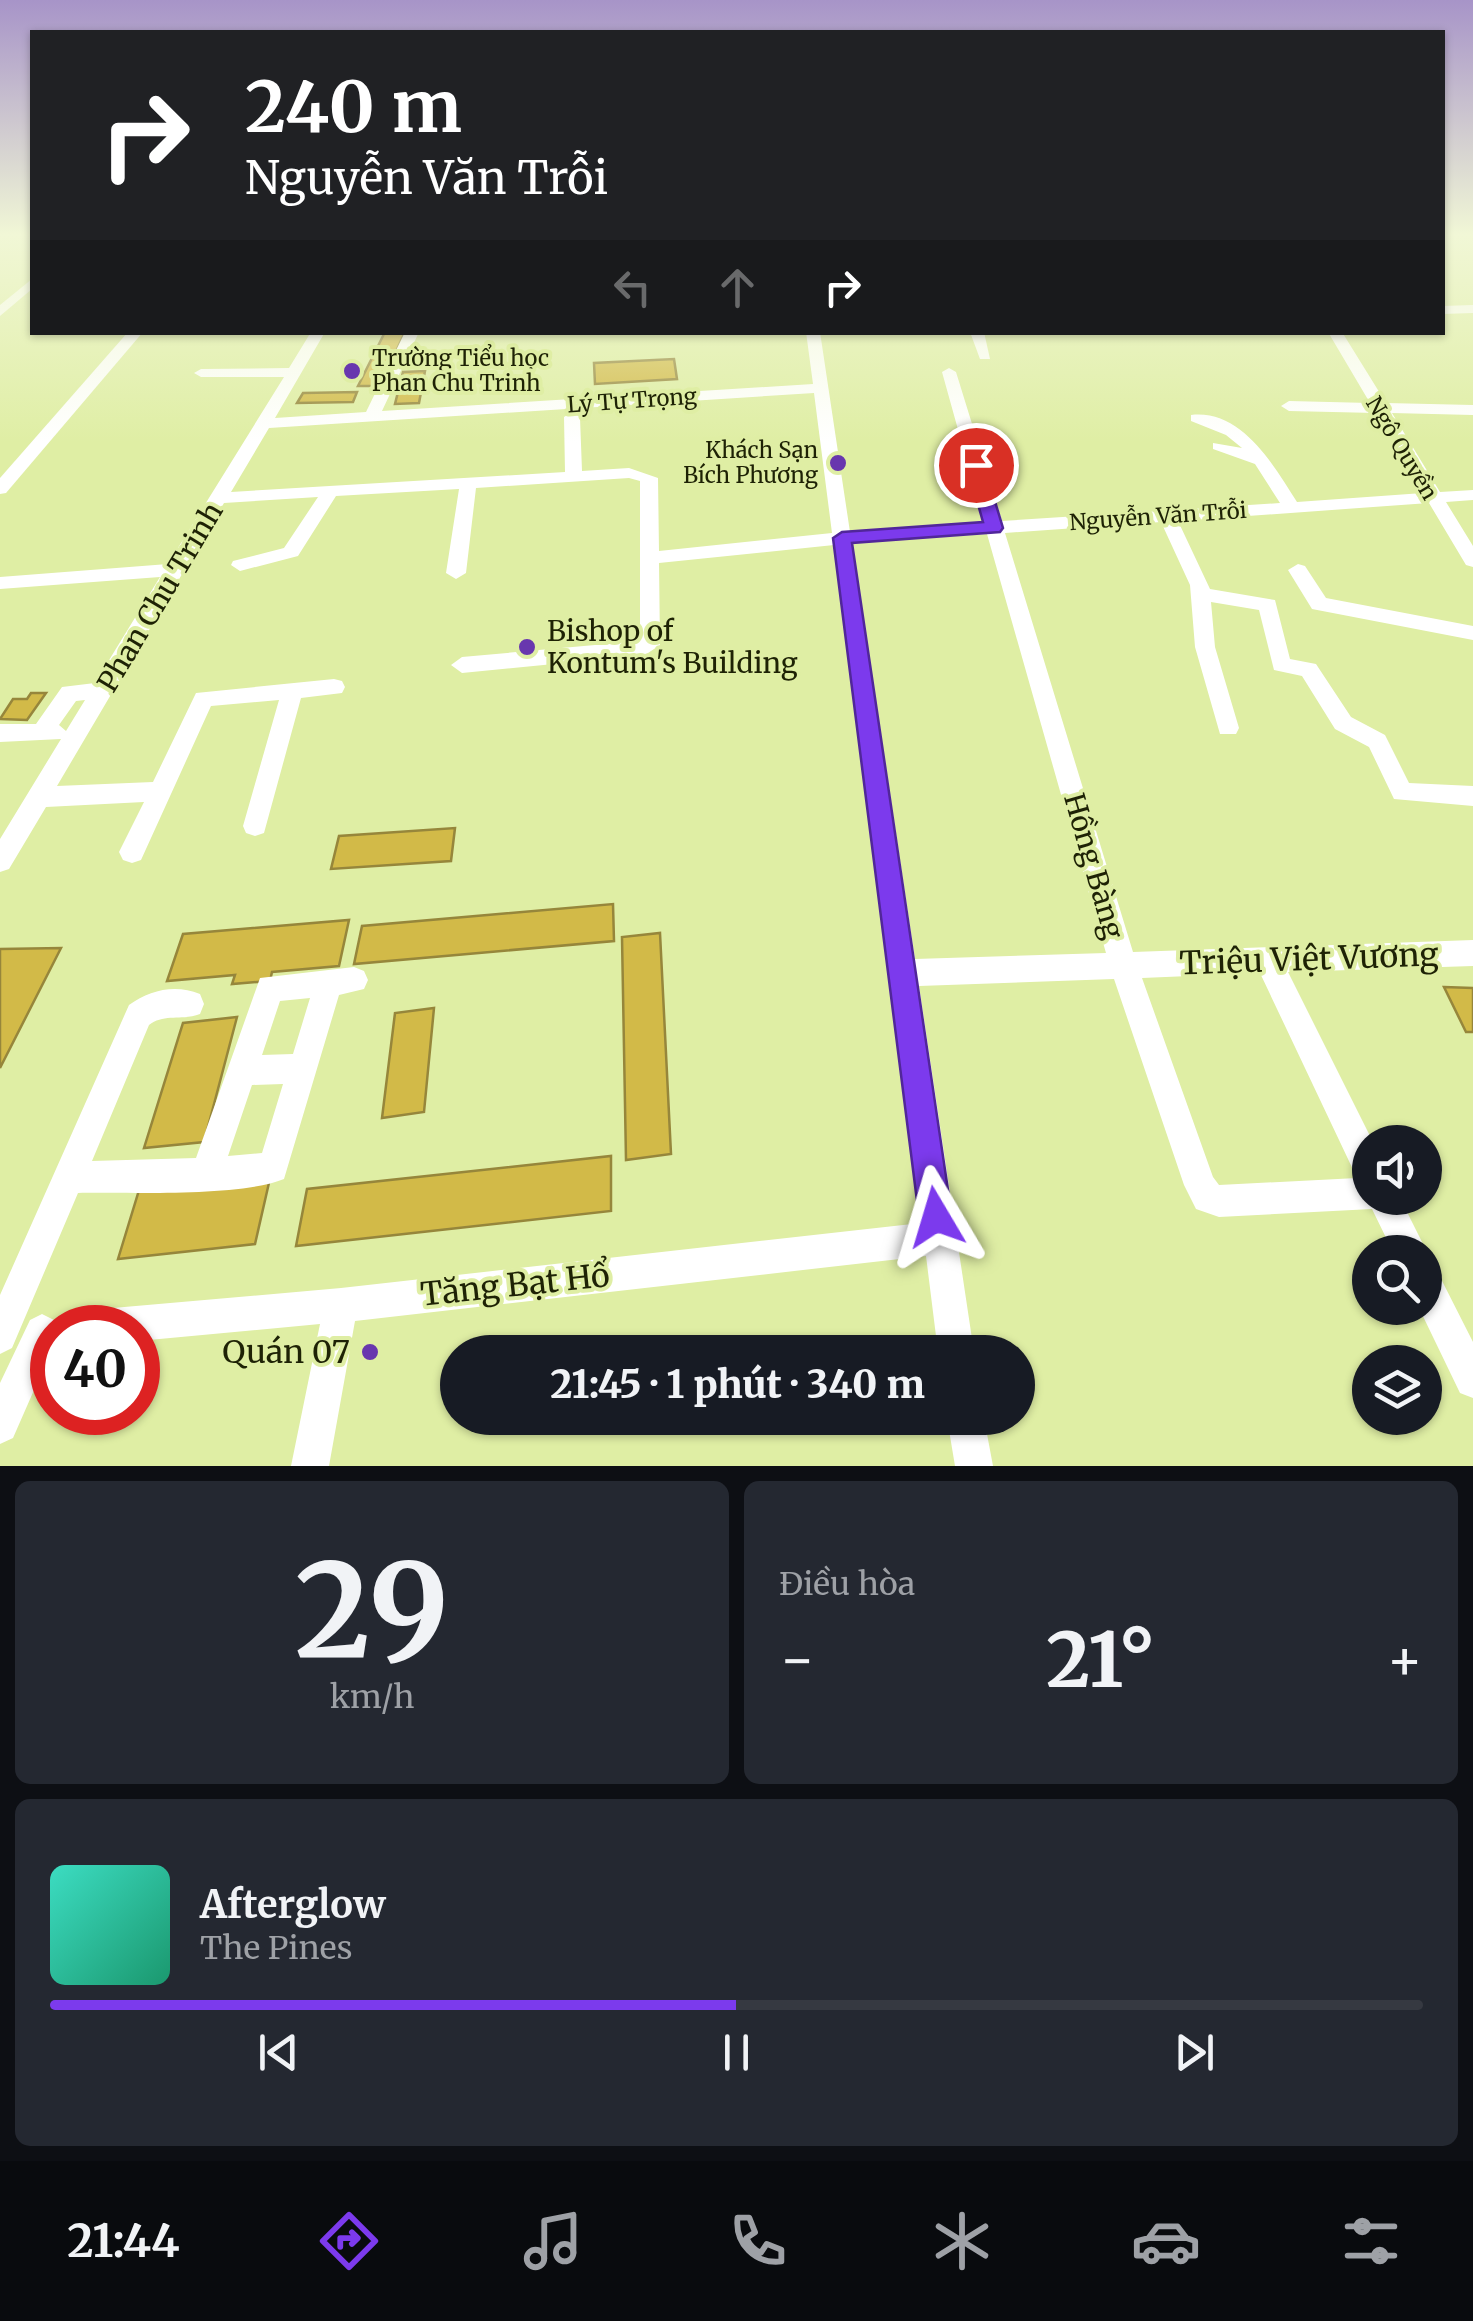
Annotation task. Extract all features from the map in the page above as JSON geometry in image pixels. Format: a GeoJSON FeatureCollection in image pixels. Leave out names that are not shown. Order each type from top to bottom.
{"type":"FeatureCollection","features":[{"type":"Feature","properties":{"kind":"street"},"geometry":{"type":"LineString","coordinates":[[1445,310],[1473,309]]}},
{"type":"Feature","properties":{"kind":"street"},"geometry":{"type":"LineString","coordinates":[[0,489],[133,335]]}},
{"type":"Feature","properties":{"kind":"street","name":"Phan Chu Trinh"},"geometry":{"type":"LineString","coordinates":[[0,861],[316,335]]}},
{"type":"Feature","properties":{"kind":"street"},"geometry":{"type":"LineString","coordinates":[[372,416],[411,335]]}},
{"type":"Feature","properties":{"kind":"street"},"geometry":{"type":"LineString","coordinates":[[813,335],[953,1335]]}},
{"type":"Feature","properties":{"kind":"street"},"geometry":{"type":"LineString","coordinates":[[977,335],[985,356]]}},
{"type":"Feature","properties":{"kind":"street","name":"Ngô Quyền"},"geometry":{"type":"LineString","coordinates":[[1336,335],[1473,561]]}},
{"type":"Feature","properties":{"kind":"street"},"geometry":{"type":"LineString","coordinates":[[201,373],[295,372]]}},
{"type":"Feature","properties":{"kind":"street","name":"Hồng Bàng"},"geometry":{"type":"LineString","coordinates":[[949,372],[1124,967],[1200,1186],[1208,1198],[1219,1201],[1352,1195]]}},
{"type":"Feature","properties":{"kind":"street","name":"Lý Tự Trọng"},"geometry":{"type":"LineString","coordinates":[[266,423],[819,388]]}},
{"type":"Feature","properties":{"kind":"street"},"geometry":{"type":"LineString","coordinates":[[1290,406],[1473,410]]}},
{"type":"Feature","properties":{"kind":"street"},"geometry":{"type":"LineString","coordinates":[[572,417],[574,477]]}},
{"type":"Feature","properties":{"kind":"street"},"geometry":{"type":"LineString","coordinates":[[1197,418],[1226,425],[1240,434],[1292,507]]}},
{"type":"Feature","properties":{"kind":"street"},"geometry":{"type":"LineString","coordinates":[[1219,446],[1261,460]]}},
{"type":"Feature","properties":{"kind":"street"},"geometry":{"type":"LineString","coordinates":[[220,498],[629,473],[648,478],[652,640],[645,648],[462,665]]}},
{"type":"Feature","properties":{"kind":"street"},"geometry":{"type":"LineString","coordinates":[[456,573],[468,483]]}},
{"type":"Feature","properties":{"kind":"street"},"geometry":{"type":"LineString","coordinates":[[240,565],[291,552],[331,491]]}},
{"type":"Feature","properties":{"kind":"street","name":"Nguyễn Văn Trỗi"},"geometry":{"type":"LineString","coordinates":[[650,558],[842,538],[1473,495]]}},
{"type":"Feature","properties":{"kind":"street"},"geometry":{"type":"LineString","coordinates":[[1167,516],[1196,573],[1205,647],[1228,728]]}},
{"type":"Feature","properties":{"kind":"street"},"geometry":{"type":"LineString","coordinates":[[0,584],[176,570]]}},
{"type":"Feature","properties":{"kind":"street"},"geometry":{"type":"LineString","coordinates":[[1298,570],[1320,604],[1473,633]]}},
{"type":"Feature","properties":{"kind":"street"},"geometry":{"type":"LineString","coordinates":[[1201,594],[1268,605],[1281,665],[1309,668],[1343,723],[1376,741],[1402,792],[1473,796]]}},
{"type":"Feature","properties":{"kind":"street"},"geometry":{"type":"LineString","coordinates":[[132,852],[204,700],[334,687]]}},
{"type":"Feature","properties":{"kind":"street"},"geometry":{"type":"LineString","coordinates":[[42,732],[70,693],[103,691]]}},
{"type":"Feature","properties":{"kind":"street"},"geometry":{"type":"LineString","coordinates":[[254,826],[292,691]]}},
{"type":"Feature","properties":{"kind":"street"},"geometry":{"type":"LineString","coordinates":[[0,733],[78,732]]}},
{"type":"Feature","properties":{"kind":"street"},"geometry":{"type":"LineString","coordinates":[[39,797],[160,792]]}},
{"type":"Feature","properties":{"kind":"street","name":"Triệu Việt Vương"},"geometry":{"type":"LineString","coordinates":[[904,973],[1473,953]]}},
{"type":"Feature","properties":{"kind":"street"},"geometry":{"type":"LineString","coordinates":[[1268,961],[1352,1133]]}},
{"type":"Feature","properties":{"kind":"street"},"geometry":{"type":"LineString","coordinates":[[68,1178],[206,1174],[273,1168],[304,1068],[342,980],[270,988],[206,1174]]}},
{"type":"Feature","properties":{"kind":"street"},"geometry":{"type":"LineString","coordinates":[[30,1333],[0,1336],[144,1008],[190,1004]]}},
{"type":"Feature","properties":{"kind":"street"},"geometry":{"type":"LineString","coordinates":[[240,1070],[304,1068]]}},
{"type":"Feature","properties":{"kind":"street","name":"Tăng Bạt Hổ"},"geometry":{"type":"LineString","coordinates":[[160,1322],[939,1238]]}},
{"type":"Feature","properties":{"kind":"street"},"geometry":{"type":"LineString","coordinates":[[310,1466],[340,1305]]}},
{"type":"Feature","properties":{"kind":"street"},"geometry":{"type":"LineString","coordinates":[[1442,1314],[1469,1362]]}},
{"type":"Feature","properties":{"kind":"street"},"geometry":{"type":"LineString","coordinates":[[0,1425],[30,1365]]}},
{"type":"Feature","properties":{"kind":"street"},"geometry":{"type":"LineString","coordinates":[[969,1435],[974,1466]]}},
{"type":"Feature","properties":{"kind":"building"},"geometry":{"type":"Polygon","coordinates":[[[384,335],[404,335],[380,386],[358,386],[384,335]]]}},
{"type":"Feature","properties":{"kind":"building"},"geometry":{"type":"Polygon","coordinates":[[[674,359],[677,379],[595,384],[594,363],[674,359]]]}},
{"type":"Feature","properties":{"kind":"building"},"geometry":{"type":"Polygon","coordinates":[[[425,371],[419,403],[395,404],[403,372],[425,371]]]}},
{"type":"Feature","properties":{"kind":"building"},"geometry":{"type":"Polygon","coordinates":[[[357,392],[353,402],[297,403],[303,393],[357,392]]]}},
{"type":"Feature","properties":{"kind":"building"},"geometry":{"type":"Polygon","coordinates":[[[31,693],[46,693],[27,720],[0,719],[13,699],[27,699],[31,693]]]}},
{"type":"Feature","properties":{"kind":"building"},"geometry":{"type":"Polygon","coordinates":[[[455,828],[451,861],[331,869],[339,836],[455,828]]]}},
{"type":"Feature","properties":{"kind":"building"},"geometry":{"type":"Polygon","coordinates":[[[613,904],[614,941],[354,964],[362,926],[613,904]]]}},
{"type":"Feature","properties":{"kind":"building"},"geometry":{"type":"Polygon","coordinates":[[[349,920],[339,966],[272,972],[270,981],[232,984],[235,975],[167,981],[183,934],[349,920]]]}},
{"type":"Feature","properties":{"kind":"building"},"geometry":{"type":"Polygon","coordinates":[[[660,933],[671,1154],[626,1160],[622,937],[660,933]]]}},
{"type":"Feature","properties":{"kind":"building"},"geometry":{"type":"Polygon","coordinates":[[[61,948],[0,1068],[0,949],[61,948]]]}},
{"type":"Feature","properties":{"kind":"building"},"geometry":{"type":"Polygon","coordinates":[[[1444,987],[1473,988],[1473,1032],[1466,1032],[1444,987]]]}},
{"type":"Feature","properties":{"kind":"building"},"geometry":{"type":"Polygon","coordinates":[[[434,1008],[424,1112],[382,1118],[395,1013],[434,1008]]]}},
{"type":"Feature","properties":{"kind":"building"},"geometry":{"type":"Polygon","coordinates":[[[237,1017],[204,1142],[144,1148],[183,1023],[237,1017]]]}},
{"type":"Feature","properties":{"kind":"building"},"geometry":{"type":"Polygon","coordinates":[[[611,1156],[611,1211],[296,1246],[307,1189],[611,1156]]]}},
{"type":"Feature","properties":{"kind":"building"},"geometry":{"type":"Polygon","coordinates":[[[271,1174],[255,1244],[118,1259],[140,1187],[271,1174]]]}},
{"type":"Feature","properties":{"kind":"place","name":"Trường Tiểu học Phan Chu Trinh"},"geometry":{"type":"Point","coordinates":[352,371]}},
{"type":"Feature","properties":{"kind":"place","name":"Khách Sạn Bích Phương"},"geometry":{"type":"Point","coordinates":[838,463]}},
{"type":"Feature","properties":{"kind":"place","name":"Bishop of Kontum's Building"},"geometry":{"type":"Point","coordinates":[527,647]}},
{"type":"Feature","properties":{"kind":"place","name":"Quán 07"},"geometry":{"type":"Point","coordinates":[370,1352]}},
{"type":"Feature","properties":{"kind":"route"},"geometry":{"type":"LineString","coordinates":[[936,1217],[842,538],[994,528],[976,465]]}}]}
